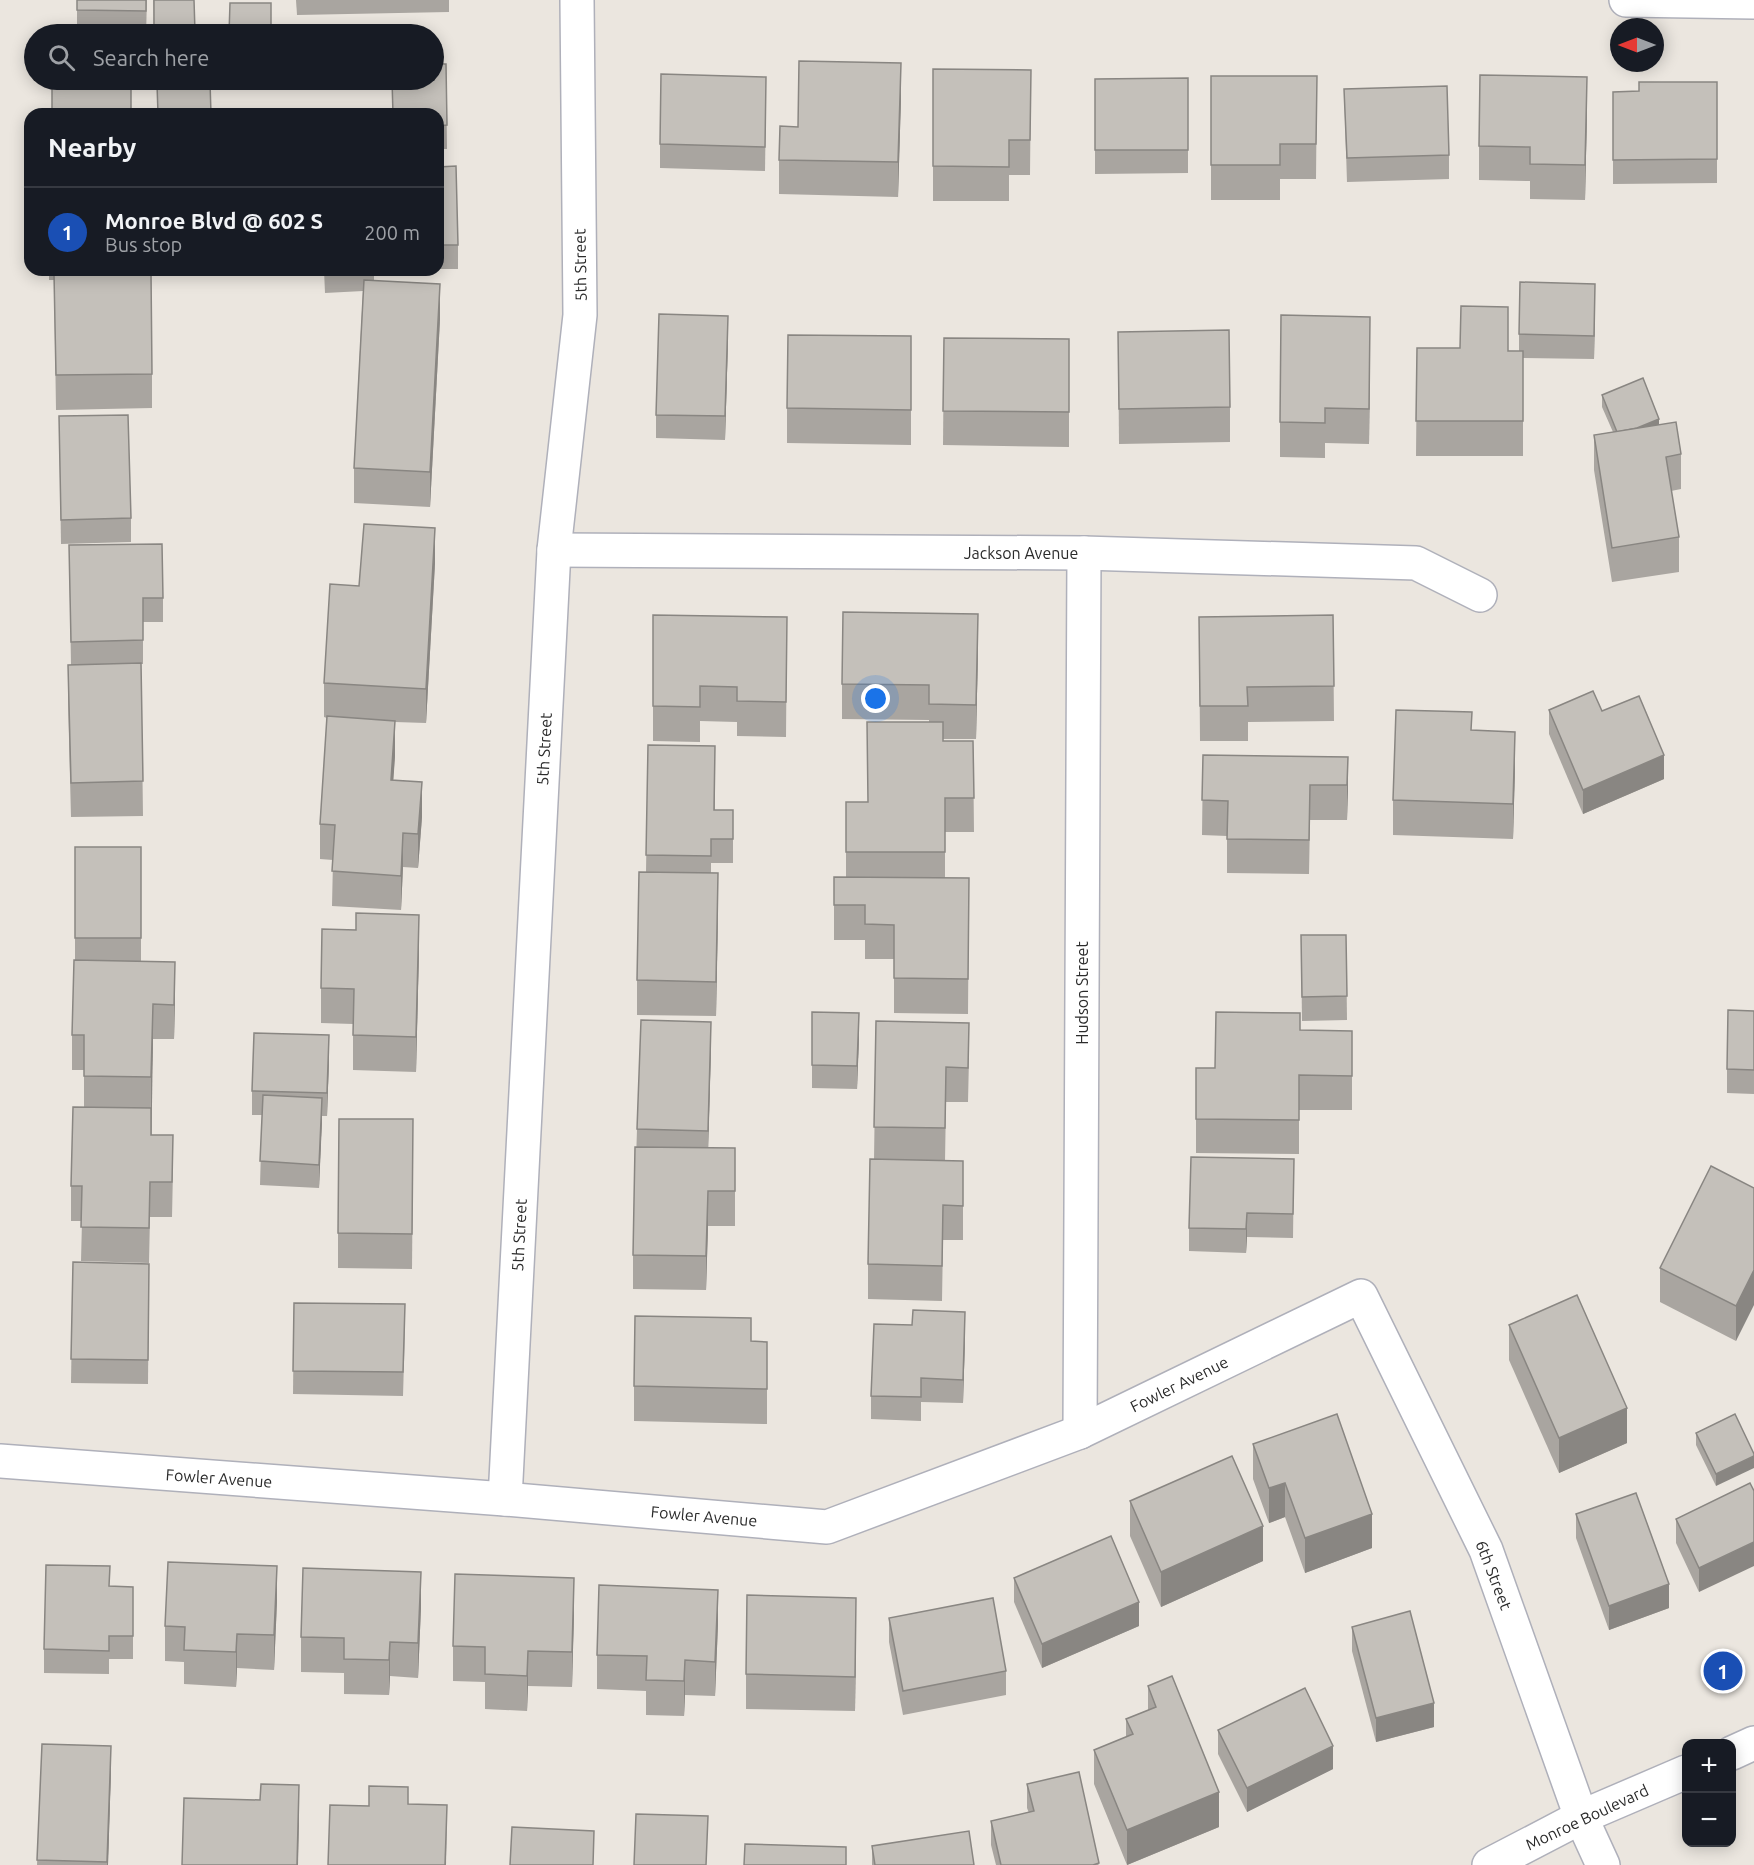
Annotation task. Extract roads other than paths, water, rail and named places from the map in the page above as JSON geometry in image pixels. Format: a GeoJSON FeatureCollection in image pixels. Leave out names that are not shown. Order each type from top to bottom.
{"type":"FeatureCollection","features":[{"type":"Feature","properties":{"kind":"street","name":"5th Street"},"geometry":{"type":"LineString","coordinates":[[505,1499],[554,550],[580,315],[577,0]]}},
{"type":"Feature","properties":{"kind":"street"},"geometry":{"type":"LineString","coordinates":[[1626,0],[1754,2]]}},
{"type":"Feature","properties":{"kind":"street","name":"Jackson Avenue"},"geometry":{"type":"LineString","coordinates":[[554,550],[1084,554],[1416,563],[1480,595]]}},
{"type":"Feature","properties":{"kind":"street","name":"Hudson Street"},"geometry":{"type":"LineString","coordinates":[[1080,1432],[1084,554]]}},
{"type":"Feature","properties":{"kind":"street","name":"Fowler Avenue"},"geometry":{"type":"LineString","coordinates":[[0,1461],[505,1499],[827,1527],[1080,1432],[1361,1296]]}},
{"type":"Feature","properties":{"kind":"street","name":"6th Street"},"geometry":{"type":"LineString","coordinates":[[1361,1296],[1486,1550],[1581,1817],[1603,1865]]}},
{"type":"Feature","properties":{"kind":"street"},"geometry":{"type":"LineString","coordinates":[[1736,1751],[1754,1743]]}},
{"type":"Feature","properties":{"kind":"street","name":"Monroe Boulevard"},"geometry":{"type":"LineString","coordinates":[[1489,1865],[1581,1817],[1682,1774]]}},
{"type":"Feature","properties":{"kind":"place","name":"Monroe Blvd @ 602 S"},"geometry":{"type":"Point","coordinates":[1723,1671]}}]}
